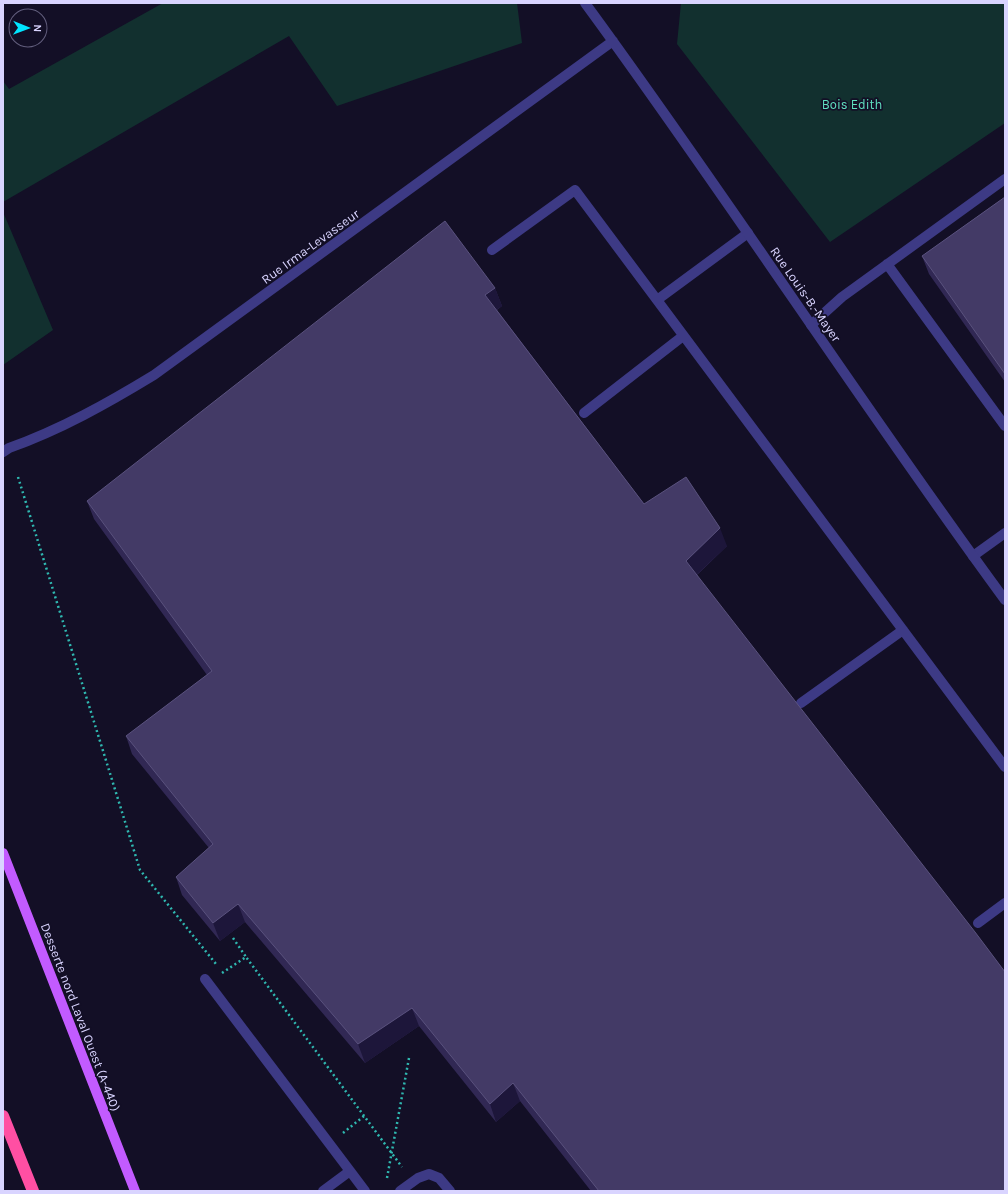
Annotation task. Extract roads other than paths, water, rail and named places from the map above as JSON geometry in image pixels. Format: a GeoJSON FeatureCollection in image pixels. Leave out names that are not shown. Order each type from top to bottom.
{"type":"FeatureCollection","features":[{"type":"Feature","properties":{"kind":"highway"},"geometry":{"type":"LineString","coordinates":[[3,1116],[33,1191]]}},
{"type":"Feature","properties":{"kind":"main road","name":"Desserte nord Laval Ouest (A-440)"},"geometry":{"type":"LineString","coordinates":[[3,853],[136,1191]]}},
{"type":"Feature","properties":{"kind":"street","name":"Rue Louis-B.-Mayer"},"geometry":{"type":"LineString","coordinates":[[585,3],[1005,600]]}},
{"type":"Feature","properties":{"kind":"street","name":"Rue Irma-Levasseur"},"geometry":{"type":"LineString","coordinates":[[5,449],[75,420],[154,375],[613,41]]}},
{"type":"Feature","properties":{"kind":"street"},"geometry":{"type":"LineString","coordinates":[[812,325],[842,297],[1005,179]]}},
{"type":"Feature","properties":{"kind":"street"},"geometry":{"type":"LineString","coordinates":[[492,250],[575,190],[1005,767]]}},
{"type":"Feature","properties":{"kind":"street"},"geometry":{"type":"LineString","coordinates":[[656,300],[748,233]]}},
{"type":"Feature","properties":{"kind":"street"},"geometry":{"type":"LineString","coordinates":[[887,264],[1005,426]]}},
{"type":"Feature","properties":{"kind":"street"},"geometry":{"type":"LineString","coordinates":[[584,413],[683,336]]}},
{"type":"Feature","properties":{"kind":"street"},"geometry":{"type":"LineString","coordinates":[[973,556],[1005,533]]}},
{"type":"Feature","properties":{"kind":"street"},"geometry":{"type":"LineString","coordinates":[[801,704],[903,630]]}},
{"type":"Feature","properties":{"kind":"street"},"geometry":{"type":"LineString","coordinates":[[978,923],[1005,903]]}},
{"type":"Feature","properties":{"kind":"street"},"geometry":{"type":"LineString","coordinates":[[205,979],[365,1191]]}},
{"type":"Feature","properties":{"kind":"street"},"geometry":{"type":"LineString","coordinates":[[324,1191],[350,1171]]}},
{"type":"Feature","properties":{"kind":"street"},"geometry":{"type":"LineString","coordinates":[[400,1191],[418,1178],[429,1174],[439,1178],[450,1191]]}},
{"type":"Feature","properties":{"kind":"park label","name":"Bois Edith"},"geometry":{"type":"Point","coordinates":[852,104]}}]}
